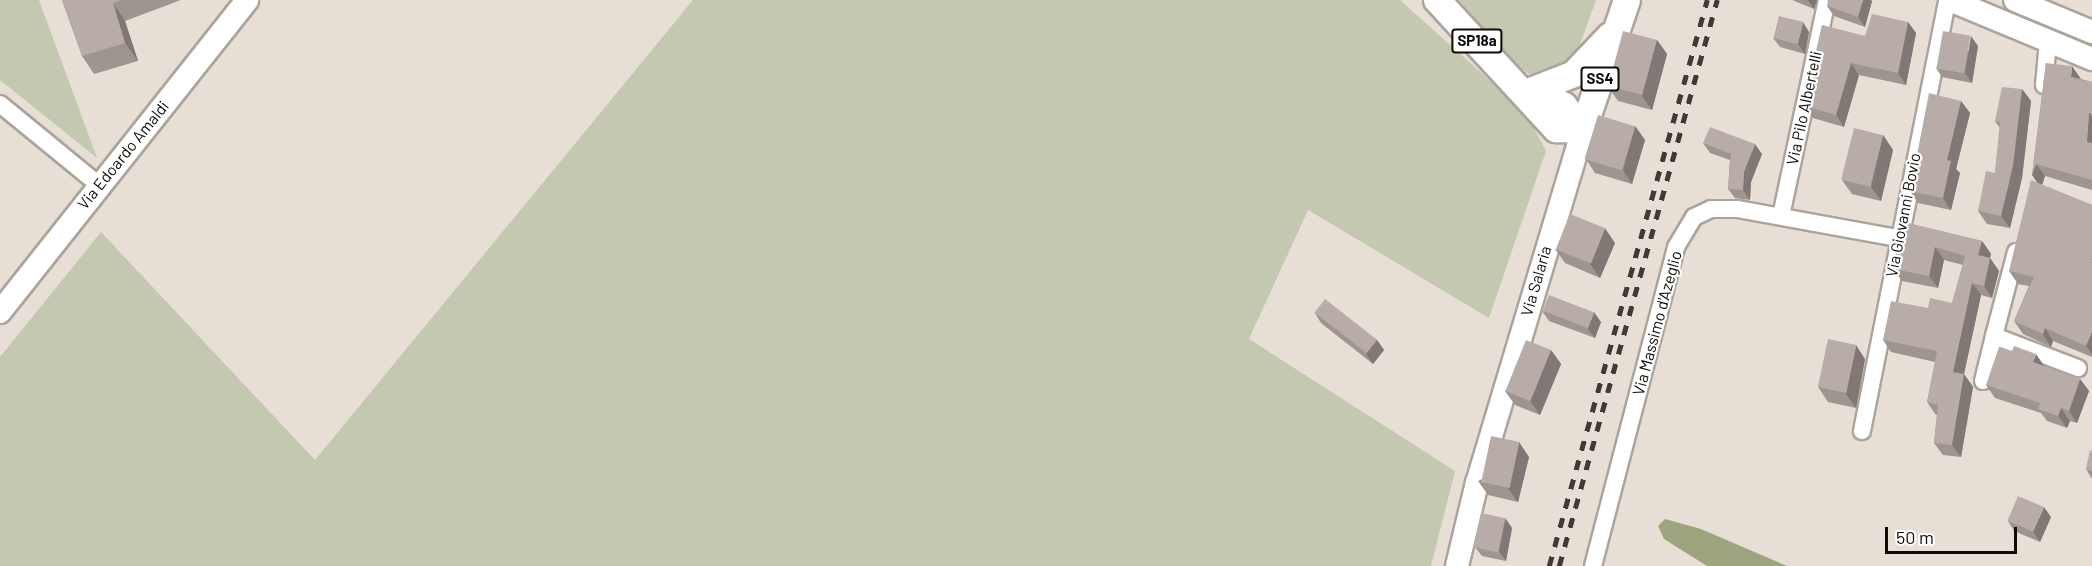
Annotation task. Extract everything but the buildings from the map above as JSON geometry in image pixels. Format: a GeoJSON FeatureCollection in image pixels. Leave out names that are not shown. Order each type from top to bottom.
{"type":"FeatureCollection","features":[{"type":"Feature","properties":{"kind":"main road","name":"Via Edoardo Amaldi"},"geometry":{"type":"LineString","coordinates":[[0,312],[247,0]]}},
{"type":"Feature","properties":{"kind":"main road","name":"SP18a"},"geometry":{"type":"LineString","coordinates":[[1437,0],[1525,86]]}},
{"type":"Feature","properties":{"kind":"main road","name":"Via Salaria"},"geometry":{"type":"LineString","coordinates":[[1456,566],[1566,182],[1627,0]]}},
{"type":"Feature","properties":{"kind":"main road"},"geometry":{"type":"LineString","coordinates":[[1949,0],[2092,59]]}},
{"type":"Feature","properties":{"kind":"main road"},"geometry":{"type":"LineString","coordinates":[[2015,0],[2092,32]]}},
{"type":"Feature","properties":{"kind":"main road"},"geometry":{"type":"LineString","coordinates":[[1525,86],[1574,74],[1618,27]]}},
{"type":"Feature","properties":{"kind":"main road"},"geometry":{"type":"LineString","coordinates":[[1525,86],[1556,129],[1566,182]]}},
{"type":"Feature","properties":{"kind":"main road"},"geometry":{"type":"LineString","coordinates":[[1525,86],[1564,106],[1583,130]]}},
{"type":"Feature","properties":{"kind":"main road"},"geometry":{"type":"LineString","coordinates":[[1556,129],[1583,130]]}},
{"type":"Feature","properties":{"kind":"street","name":"Via Pilo Albertelli"},"geometry":{"type":"LineString","coordinates":[[1781,216],[1827,0]]}},
{"type":"Feature","properties":{"kind":"street","name":"Via Giovanni Bovio"},"geometry":{"type":"LineString","coordinates":[[1862,432],[1898,238],[1949,0]]}},
{"type":"Feature","properties":{"kind":"street"},"geometry":{"type":"LineString","coordinates":[[2042,100],[2048,41]]}},
{"type":"Feature","properties":{"kind":"street"},"geometry":{"type":"LineString","coordinates":[[0,104],[99,185]]}},
{"type":"Feature","properties":{"kind":"street","name":"Via Massimo d'Azeglio"},"geometry":{"type":"LineString","coordinates":[[1593,566],[1683,231],[1694,217],[1710,209],[1781,216],[1898,238]]}},
{"type":"Feature","properties":{"kind":"street"},"geometry":{"type":"LineString","coordinates":[[1983,381],[2021,234]]}},
{"type":"Feature","properties":{"kind":"street"},"geometry":{"type":"LineString","coordinates":[[1994,336],[2078,368]]}},
{"type":"Feature","properties":{"kind":"green space"},"geometry":{"type":"Polygon","coordinates":[[[0,0],[39,0],[97,158],[0,80],[0,0]]]}},
{"type":"Feature","properties":{"kind":"green space"},"geometry":{"type":"Polygon","coordinates":[[[693,0],[1400,0],[1526,113],[1546,151],[1489,318],[1308,210],[1249,339],[1455,471],[1431,566],[0,566],[0,357],[101,232],[315,460],[693,0]]]}},
{"type":"Feature","properties":{"kind":"green space"},"geometry":{"type":"Polygon","coordinates":[[[1459,0],[1596,0],[1571,69],[1529,74],[1512,61],[1459,0]]]}},
{"type":"Feature","properties":{"kind":"green space"},"geometry":{"type":"Polygon","coordinates":[[[1665,519],[1701,529],[1787,566],[1707,566],[1664,539],[1658,526],[1665,519]]]}},
{"type":"Feature","properties":{"kind":"railway"},"geometry":{"type":"LineString","coordinates":[[1549,566],[1707,0]]}},
{"type":"Feature","properties":{"kind":"railway"},"geometry":{"type":"LineString","coordinates":[[1559,566],[1717,0]]}}]}
